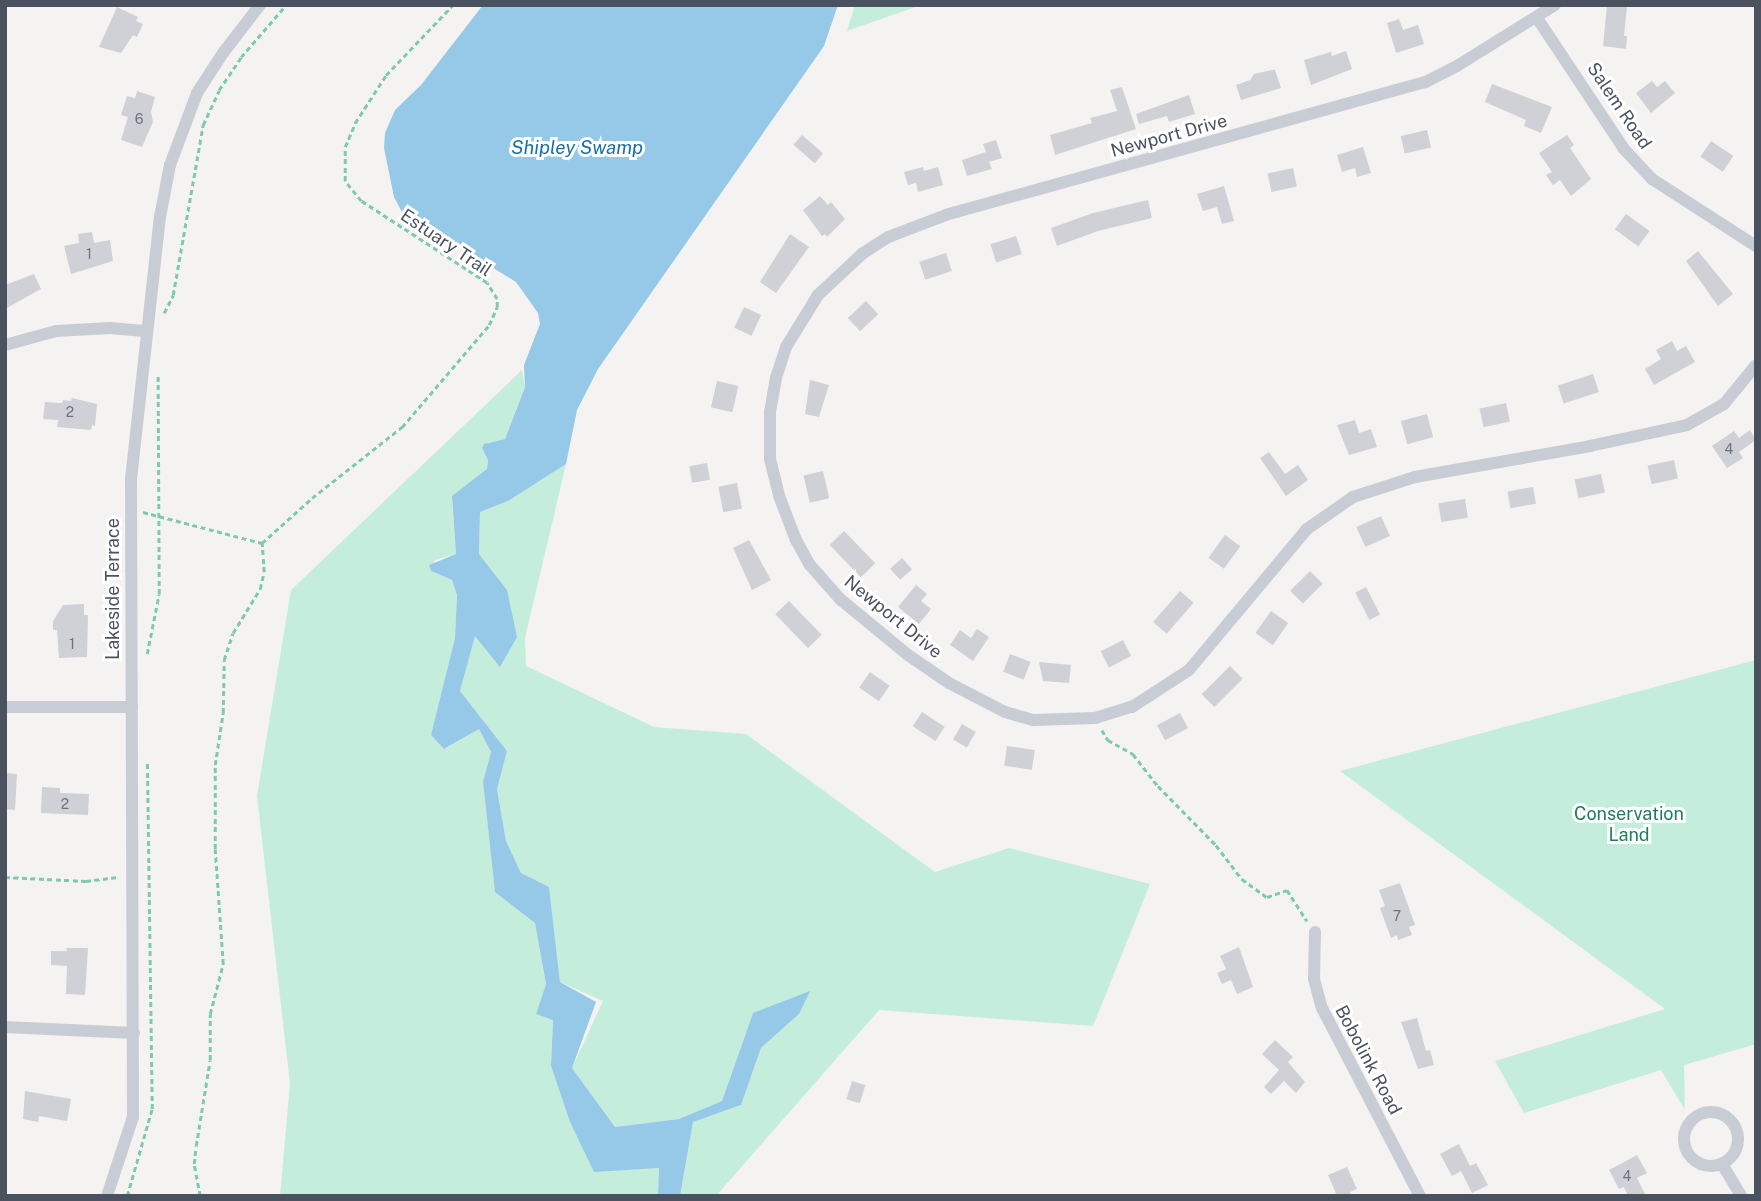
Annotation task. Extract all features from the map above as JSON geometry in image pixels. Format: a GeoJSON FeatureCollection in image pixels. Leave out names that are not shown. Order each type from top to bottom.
{"type":"FeatureCollection","features":[{"type":"Feature","properties":{"kind":"street","name":"Lakeside Terrace"},"geometry":{"type":"LineString","coordinates":[[107,1196],[133,1117],[134,875],[130,509],[160,217],[174,153],[197,93],[223,53],[260,5]]}},
{"type":"Feature","properties":{"kind":"street","name":"Newport Drive"},"geometry":{"type":"LineString","coordinates":[[1555,5],[1457,66],[1394,93],[946,215],[897,233],[863,253],[839,272],[818,295],[800,321],[786,347],[776,378],[770,412],[769,449],[774,478],[787,520],[817,574],[840,599],[888,640],[949,684],[979,700],[1033,720],[1095,718],[1132,707],[1189,670],[1307,529],[1353,496],[1415,477],[1601,444],[1687,425],[1724,404],[1756,365]]}},
{"type":"Feature","properties":{"kind":"street","name":"Salem Road"},"geometry":{"type":"LineString","coordinates":[[1537,18],[1624,149],[1652,179],[1756,246]]}},
{"type":"Feature","properties":{"kind":"street"},"geometry":{"type":"LineString","coordinates":[[5,345],[56,331],[110,328],[147,331]]}},
{"type":"Feature","properties":{"kind":"street"},"geometry":{"type":"LineString","coordinates":[[5,707],[132,707]]}},
{"type":"Feature","properties":{"kind":"street","name":"Bobolink Road"},"geometry":{"type":"LineString","coordinates":[[1315,932],[1314,979],[1319,1001],[1420,1196]]}},
{"type":"Feature","properties":{"kind":"street"},"geometry":{"type":"LineString","coordinates":[[5,1027],[134,1033]]}},
{"type":"Feature","properties":{"kind":"street"},"geometry":{"type":"LineString","coordinates":[[1702,1113],[1720,1114],[1734,1125],[1738,1133],[1735,1151],[1722,1164],[1705,1166],[1690,1157],[1685,1149],[1684,1132],[1688,1124],[1702,1113]]}},
{"type":"Feature","properties":{"kind":"street"},"geometry":{"type":"LineString","coordinates":[[1722,1164],[1741,1196]]}},
{"type":"Feature","properties":{"kind":"path"},"geometry":{"type":"LineString","coordinates":[[163,326],[164,312],[173,295],[203,125],[219,90],[241,57],[286,5]]}},
{"type":"Feature","properties":{"kind":"path","name":"Estuary Trail"},"geometry":{"type":"LineString","coordinates":[[262,542],[312,498],[402,427],[489,326],[497,307],[497,299],[487,283],[360,201],[345,181],[345,148],[355,123],[380,84],[453,5]]}},
{"type":"Feature","properties":{"kind":"path"},"geometry":{"type":"LineString","coordinates":[[147,659],[159,594],[157,367]]}},
{"type":"Feature","properties":{"kind":"path"},"geometry":{"type":"LineString","coordinates":[[130,509],[262,542],[264,572],[260,589],[233,633],[225,660],[223,713],[215,765],[215,849],[223,964],[210,1014],[210,1060],[194,1164],[200,1196]]}},
{"type":"Feature","properties":{"kind":"path"},"geometry":{"type":"LineString","coordinates":[[1095,718],[1108,740],[1133,754],[1158,786],[1216,845],[1242,879],[1267,897],[1287,890],[1315,932]]}},
{"type":"Feature","properties":{"kind":"path"},"geometry":{"type":"LineString","coordinates":[[127,1196],[152,1109],[147,754]]}},
{"type":"Feature","properties":{"kind":"path"},"geometry":{"type":"LineString","coordinates":[[5,877],[86,881],[134,875]]}},
{"type":"Feature","properties":{"kind":"green space"},"geometry":{"type":"Polygon","coordinates":[[[855,5],[921,5],[847,31],[855,5]]]}},
{"type":"Feature","properties":{"kind":"green space"},"geometry":{"type":"Polygon","coordinates":[[[522,370],[525,387],[505,439],[487,443],[482,448],[488,460],[487,469],[479,479],[463,487],[452,500],[456,554],[435,560],[431,571],[452,580],[457,595],[455,638],[431,735],[445,749],[479,729],[491,752],[483,782],[495,891],[535,922],[546,984],[536,1014],[553,1019],[551,1066],[570,1122],[594,1171],[659,1168],[658,1196],[280,1196],[290,1084],[257,796],[291,590],[522,370]]]}},
{"type":"Feature","properties":{"kind":"green space"},"geometry":{"type":"Polygon","coordinates":[[[566,464],[525,638],[526,666],[654,727],[746,734],[935,872],[1009,848],[1150,884],[1093,1026],[879,1010],[716,1196],[680,1196],[693,1122],[741,1105],[761,1048],[799,1014],[753,1013],[722,1101],[679,1119],[615,1127],[572,1068],[603,1001],[560,982],[549,888],[521,873],[506,841],[497,789],[507,751],[460,691],[475,635],[507,590],[479,554],[480,512],[508,501],[566,464]]]}},
{"type":"Feature","properties":{"kind":"green space","name":"Conservation Land"},"geometry":{"type":"Polygon","coordinates":[[[1756,660],[1756,1044],[1684,1065],[1685,1110],[1661,1070],[1524,1113],[1495,1061],[1665,1009],[1340,771],[1756,660]]]}},
{"type":"Feature","properties":{"kind":"water","name":"Shipley Swamp"},"geometry":{"type":"Polygon","coordinates":[[[483,5],[838,5],[824,46],[598,369],[577,410],[566,464],[508,501],[480,512],[479,554],[507,590],[517,637],[500,667],[475,636],[460,691],[507,751],[497,789],[506,841],[521,873],[549,887],[560,982],[596,1002],[572,1068],[615,1127],[679,1119],[722,1101],[753,1013],[810,991],[799,1014],[761,1048],[741,1105],[693,1122],[680,1196],[658,1196],[659,1168],[594,1172],[570,1122],[551,1066],[553,1020],[536,1014],[546,984],[535,923],[495,892],[483,782],[491,752],[479,729],[444,749],[431,735],[455,638],[457,595],[452,580],[431,571],[429,565],[456,554],[452,496],[487,469],[488,460],[482,448],[484,444],[505,439],[525,387],[524,365],[540,324],[538,313],[516,282],[402,212],[394,197],[384,148],[385,133],[395,110],[421,85],[483,5]]]}},
{"type":"Feature","properties":{"kind":"building"},"geometry":{"type":"Polygon","coordinates":[[[1607,5],[1627,7],[1624,36],[1627,36],[1626,49],[1603,46],[1607,5]]]}},
{"type":"Feature","properties":{"kind":"building"},"geometry":{"type":"Polygon","coordinates":[[[117,7],[138,17],[136,21],[143,24],[137,37],[133,35],[121,53],[99,47],[117,7]]]}},
{"type":"Feature","properties":{"kind":"building"},"geometry":{"type":"Polygon","coordinates":[[[1399,19],[1403,30],[1418,25],[1424,44],[1396,53],[1387,23],[1399,19]]]}},
{"type":"Feature","properties":{"kind":"building"},"geometry":{"type":"Polygon","coordinates":[[[1346,51],[1352,69],[1311,85],[1304,60],[1331,52],[1332,56],[1346,51]]]}},
{"type":"Feature","properties":{"kind":"building"},"geometry":{"type":"Polygon","coordinates":[[[1275,70],[1281,88],[1241,100],[1236,85],[1250,80],[1254,74],[1275,70]]]}},
{"type":"Feature","properties":{"kind":"building"},"geometry":{"type":"Polygon","coordinates":[[[1652,81],[1657,87],[1665,81],[1675,93],[1651,113],[1636,93],[1652,81]]]}},
{"type":"Feature","properties":{"kind":"building"},"geometry":{"type":"Polygon","coordinates":[[[1492,84],[1552,107],[1541,133],[1524,126],[1526,120],[1485,102],[1492,84]]]}},
{"type":"Feature","properties":{"kind":"building"},"geometry":{"type":"Polygon","coordinates":[[[1122,87],[1136,129],[1055,155],[1050,135],[1092,123],[1090,118],[1117,111],[1110,90],[1122,87]]]}},
{"type":"Feature","properties":{"kind":"building"},"geometry":{"type":"Polygon","coordinates":[[[137,91],[155,97],[151,112],[153,122],[142,147],[121,140],[128,117],[121,115],[127,96],[135,98],[137,91]]]}},
{"type":"Feature","properties":{"kind":"building"},"geometry":{"type":"Polygon","coordinates":[[[1189,95],[1195,114],[1169,122],[1167,116],[1139,124],[1136,114],[1189,95]]]}},
{"type":"Feature","properties":{"kind":"building"},"geometry":{"type":"Polygon","coordinates":[[[1427,130],[1431,148],[1405,154],[1401,136],[1427,130]]]}},
{"type":"Feature","properties":{"kind":"building"},"geometry":{"type":"Polygon","coordinates":[[[802,135],[823,153],[815,163],[793,145],[802,135]]]}},
{"type":"Feature","properties":{"kind":"building"},"geometry":{"type":"Polygon","coordinates":[[[1567,135],[1574,145],[1570,148],[1591,179],[1571,196],[1560,180],[1553,185],[1546,175],[1552,172],[1539,153],[1567,135]]]}},
{"type":"Feature","properties":{"kind":"building"},"geometry":{"type":"Polygon","coordinates":[[[996,140],[1002,158],[989,162],[992,169],[967,176],[962,160],[986,152],[983,144],[996,140]]]}},
{"type":"Feature","properties":{"kind":"building"},"geometry":{"type":"Polygon","coordinates":[[[1711,141],[1733,156],[1723,172],[1700,157],[1711,141]]]}},
{"type":"Feature","properties":{"kind":"building"},"geometry":{"type":"Polygon","coordinates":[[[1363,147],[1371,173],[1357,177],[1355,168],[1342,172],[1337,155],[1363,147]]]}},
{"type":"Feature","properties":{"kind":"building"},"geometry":{"type":"Polygon","coordinates":[[[923,167],[924,171],[938,167],[943,185],[918,192],[916,183],[908,185],[904,172],[923,167]]]}},
{"type":"Feature","properties":{"kind":"building"},"geometry":{"type":"Polygon","coordinates":[[[1293,168],[1297,187],[1272,192],[1268,173],[1293,168]]]}},
{"type":"Feature","properties":{"kind":"building"},"geometry":{"type":"Polygon","coordinates":[[[1224,186],[1234,221],[1222,224],[1217,207],[1203,211],[1197,194],[1224,186]]]}},
{"type":"Feature","properties":{"kind":"building"},"geometry":{"type":"Polygon","coordinates":[[[820,196],[828,205],[831,202],[845,219],[827,237],[825,234],[822,236],[803,210],[820,196]]]}},
{"type":"Feature","properties":{"kind":"building"},"geometry":{"type":"Polygon","coordinates":[[[1148,200],[1152,218],[1098,231],[1057,246],[1051,228],[1093,213],[1148,200]]]}},
{"type":"Feature","properties":{"kind":"building"},"geometry":{"type":"Polygon","coordinates":[[[1626,214],[1649,231],[1638,246],[1615,229],[1626,214]]]}},
{"type":"Feature","properties":{"kind":"building"},"geometry":{"type":"Polygon","coordinates":[[[92,232],[94,243],[110,240],[113,261],[71,274],[64,246],[79,243],[78,234],[92,232]]]}},
{"type":"Feature","properties":{"kind":"building"},"geometry":{"type":"Polygon","coordinates":[[[790,234],[809,247],[776,293],[760,282],[790,234]]]}},
{"type":"Feature","properties":{"kind":"building"},"geometry":{"type":"Polygon","coordinates":[[[1016,236],[1022,254],[996,262],[990,244],[1016,236]]]}},
{"type":"Feature","properties":{"kind":"building"},"geometry":{"type":"Polygon","coordinates":[[[1698,251],[1733,294],[1718,306],[1686,261],[1698,251]]]}},
{"type":"Feature","properties":{"kind":"building"},"geometry":{"type":"Polygon","coordinates":[[[946,253],[952,271],[925,280],[919,262],[946,253]]]}},
{"type":"Feature","properties":{"kind":"building"},"geometry":{"type":"Polygon","coordinates":[[[34,274],[41,289],[5,309],[5,285],[34,274]]]}},
{"type":"Feature","properties":{"kind":"building"},"geometry":{"type":"Polygon","coordinates":[[[866,301],[878,314],[860,331],[848,318],[866,301]]]}},
{"type":"Feature","properties":{"kind":"building"},"geometry":{"type":"Polygon","coordinates":[[[744,307],[761,315],[751,336],[734,328],[744,307]]]}},
{"type":"Feature","properties":{"kind":"building"},"geometry":{"type":"Polygon","coordinates":[[[1672,341],[1677,351],[1686,346],[1695,362],[1654,385],[1645,369],[1661,359],[1656,350],[1672,341]]]}},
{"type":"Feature","properties":{"kind":"building"},"geometry":{"type":"Polygon","coordinates":[[[1593,374],[1599,392],[1564,404],[1558,385],[1593,374]]]}},
{"type":"Feature","properties":{"kind":"building"},"geometry":{"type":"Polygon","coordinates":[[[810,380],[829,385],[819,417],[805,414],[810,380]]]}},
{"type":"Feature","properties":{"kind":"building"},"geometry":{"type":"Polygon","coordinates":[[[717,381],[738,386],[732,412],[711,407],[717,381]]]}},
{"type":"Feature","properties":{"kind":"building"},"geometry":{"type":"Polygon","coordinates":[[[72,398],[97,404],[95,426],[92,425],[91,430],[57,427],[58,420],[43,419],[45,402],[62,403],[63,400],[71,401],[72,398]]]}},
{"type":"Feature","properties":{"kind":"building"},"geometry":{"type":"Polygon","coordinates":[[[1506,403],[1510,422],[1484,427],[1480,409],[1506,403]]]}},
{"type":"Feature","properties":{"kind":"building"},"geometry":{"type":"Polygon","coordinates":[[[1427,414],[1433,437],[1407,444],[1401,421],[1427,414]]]}},
{"type":"Feature","properties":{"kind":"building"},"geometry":{"type":"Polygon","coordinates":[[[1355,420],[1359,433],[1371,429],[1377,447],[1349,455],[1337,425],[1355,420]]]}},
{"type":"Feature","properties":{"kind":"building"},"geometry":{"type":"Polygon","coordinates":[[[1750,430],[1756,440],[1739,452],[1743,458],[1727,468],[1712,446],[1734,431],[1739,438],[1750,430]]]}},
{"type":"Feature","properties":{"kind":"building"},"geometry":{"type":"Polygon","coordinates":[[[1269,452],[1285,474],[1298,465],[1308,480],[1286,496],[1260,458],[1269,452]]]}},
{"type":"Feature","properties":{"kind":"building"},"geometry":{"type":"Polygon","coordinates":[[[1674,460],[1678,479],[1652,484],[1648,466],[1674,460]]]}},
{"type":"Feature","properties":{"kind":"building"},"geometry":{"type":"Polygon","coordinates":[[[707,463],[710,480],[692,483],[689,466],[707,463]]]}},
{"type":"Feature","properties":{"kind":"building"},"geometry":{"type":"Polygon","coordinates":[[[823,471],[829,498],[810,503],[804,475],[823,471]]]}},
{"type":"Feature","properties":{"kind":"building"},"geometry":{"type":"Polygon","coordinates":[[[1601,474],[1605,493],[1579,498],[1575,480],[1601,474]]]}},
{"type":"Feature","properties":{"kind":"building"},"geometry":{"type":"Polygon","coordinates":[[[737,483],[742,509],[723,512],[718,487],[737,483]]]}},
{"type":"Feature","properties":{"kind":"building"},"geometry":{"type":"Polygon","coordinates":[[[1533,487],[1536,504],[1510,508],[1507,492],[1533,487]]]}},
{"type":"Feature","properties":{"kind":"building"},"geometry":{"type":"Polygon","coordinates":[[[1465,499],[1468,518],[1441,522],[1438,503],[1465,499]]]}},
{"type":"Feature","properties":{"kind":"building"},"geometry":{"type":"Polygon","coordinates":[[[1381,516],[1390,536],[1365,547],[1356,527],[1381,516]]]}},
{"type":"Feature","properties":{"kind":"building"},"geometry":{"type":"Polygon","coordinates":[[[844,531],[875,563],[861,577],[830,545],[844,531]]]}},
{"type":"Feature","properties":{"kind":"building"},"geometry":{"type":"Polygon","coordinates":[[[1225,535],[1240,546],[1224,569],[1209,558],[1225,535]]]}},
{"type":"Feature","properties":{"kind":"building"},"geometry":{"type":"Polygon","coordinates":[[[749,540],[771,580],[752,590],[733,548],[749,540]]]}},
{"type":"Feature","properties":{"kind":"building"},"geometry":{"type":"Polygon","coordinates":[[[902,558],[912,569],[900,580],[890,569],[902,558]]]}},
{"type":"Feature","properties":{"kind":"building"},"geometry":{"type":"Polygon","coordinates":[[[1310,571],[1323,584],[1303,604],[1290,591],[1310,571]]]}},
{"type":"Feature","properties":{"kind":"building"},"geometry":{"type":"Polygon","coordinates":[[[916,585],[927,594],[921,601],[931,609],[919,624],[898,607],[916,585]]]}},
{"type":"Feature","properties":{"kind":"building"},"geometry":{"type":"Polygon","coordinates":[[[1366,587],[1380,615],[1369,620],[1355,592],[1366,587]]]}},
{"type":"Feature","properties":{"kind":"building"},"geometry":{"type":"Polygon","coordinates":[[[1180,591],[1194,603],[1167,634],[1153,622],[1180,591]]]}},
{"type":"Feature","properties":{"kind":"building"},"geometry":{"type":"Polygon","coordinates":[[[789,601],[822,635],[808,648],[775,614],[789,601]]]}},
{"type":"Feature","properties":{"kind":"building"},"geometry":{"type":"Polygon","coordinates":[[[84,604],[84,615],[88,615],[87,657],[59,658],[57,630],[53,630],[53,621],[63,605],[84,604]]]}},
{"type":"Feature","properties":{"kind":"building"},"geometry":{"type":"Polygon","coordinates":[[[1271,611],[1288,623],[1273,645],[1256,633],[1271,611]]]}},
{"type":"Feature","properties":{"kind":"building"},"geometry":{"type":"Polygon","coordinates":[[[977,629],[989,637],[973,661],[950,645],[960,630],[971,638],[977,629]]]}},
{"type":"Feature","properties":{"kind":"building"},"geometry":{"type":"Polygon","coordinates":[[[1123,640],[1131,656],[1109,667],[1101,651],[1123,640]]]}},
{"type":"Feature","properties":{"kind":"building"},"geometry":{"type":"Polygon","coordinates":[[[1010,654],[1031,662],[1024,680],[1003,672],[1010,654]]]}},
{"type":"Feature","properties":{"kind":"building"},"geometry":{"type":"Polygon","coordinates":[[[1039,662],[1071,665],[1069,683],[1043,681],[1039,662]]]}},
{"type":"Feature","properties":{"kind":"building"},"geometry":{"type":"Polygon","coordinates":[[[1230,666],[1243,679],[1214,707],[1202,694],[1230,666]]]}},
{"type":"Feature","properties":{"kind":"building"},"geometry":{"type":"Polygon","coordinates":[[[870,672],[890,686],[879,701],[859,688],[870,672]]]}},
{"type":"Feature","properties":{"kind":"building"},"geometry":{"type":"Polygon","coordinates":[[[922,712],[945,727],[935,741],[913,726],[922,712]]]}},
{"type":"Feature","properties":{"kind":"building"},"geometry":{"type":"Polygon","coordinates":[[[1180,713],[1188,728],[1165,740],[1157,725],[1180,713]]]}},
{"type":"Feature","properties":{"kind":"building"},"geometry":{"type":"Polygon","coordinates":[[[962,724],[976,732],[967,748],[953,740],[962,724]]]}},
{"type":"Feature","properties":{"kind":"building"},"geometry":{"type":"Polygon","coordinates":[[[1007,746],[1035,750],[1032,770],[1004,766],[1007,746]]]}},
{"type":"Feature","properties":{"kind":"building"},"geometry":{"type":"Polygon","coordinates":[[[5,773],[17,774],[15,810],[5,809],[5,773]]]}},
{"type":"Feature","properties":{"kind":"building"},"geometry":{"type":"Polygon","coordinates":[[[42,787],[60,788],[60,793],[89,794],[88,815],[41,813],[42,787]]]}},
{"type":"Feature","properties":{"kind":"building"},"geometry":{"type":"Polygon","coordinates":[[[1400,883],[1415,925],[1409,927],[1412,935],[1398,940],[1397,935],[1391,938],[1380,908],[1385,906],[1379,890],[1400,883]]]}},
{"type":"Feature","properties":{"kind":"building"},"geometry":{"type":"Polygon","coordinates":[[[1239,947],[1253,987],[1237,994],[1231,980],[1222,984],[1217,973],[1226,969],[1220,956],[1239,947]]]}},
{"type":"Feature","properties":{"kind":"building"},"geometry":{"type":"Polygon","coordinates":[[[66,948],[88,948],[85,995],[66,994],[67,966],[51,965],[51,951],[67,951],[66,948]]]}},
{"type":"Feature","properties":{"kind":"building"},"geometry":{"type":"Polygon","coordinates":[[[1417,1018],[1426,1051],[1430,1050],[1434,1065],[1418,1069],[1401,1022],[1417,1018]]]}},
{"type":"Feature","properties":{"kind":"building"},"geometry":{"type":"Polygon","coordinates":[[[1275,1040],[1293,1057],[1288,1062],[1305,1082],[1296,1093],[1284,1081],[1271,1094],[1264,1087],[1279,1070],[1262,1054],[1275,1040]]]}},
{"type":"Feature","properties":{"kind":"building"},"geometry":{"type":"Polygon","coordinates":[[[852,1081],[865,1085],[860,1103],[846,1099],[852,1081]]]}},
{"type":"Feature","properties":{"kind":"building"},"geometry":{"type":"Polygon","coordinates":[[[25,1091],[71,1099],[67,1121],[39,1116],[38,1122],[23,1119],[25,1091]]]}},
{"type":"Feature","properties":{"kind":"building"},"geometry":{"type":"Polygon","coordinates":[[[1459,1144],[1470,1166],[1476,1163],[1488,1185],[1472,1193],[1461,1171],[1452,1176],[1440,1154],[1459,1144]]]}},
{"type":"Feature","properties":{"kind":"building"},"geometry":{"type":"Polygon","coordinates":[[[1637,1155],[1647,1173],[1637,1178],[1646,1196],[1628,1196],[1624,1187],[1619,1189],[1609,1170],[1637,1155]]]}},
{"type":"Feature","properties":{"kind":"building"},"geometry":{"type":"Polygon","coordinates":[[[1347,1167],[1357,1189],[1350,1192],[1351,1196],[1337,1196],[1328,1175],[1347,1167]]]}}]}
